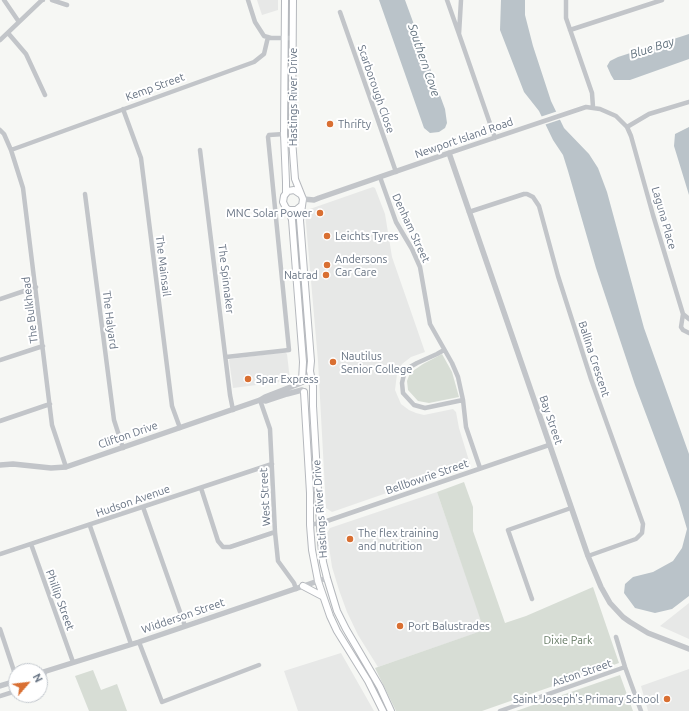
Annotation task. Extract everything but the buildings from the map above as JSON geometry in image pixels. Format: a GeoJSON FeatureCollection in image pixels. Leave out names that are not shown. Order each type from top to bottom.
{"type":"FeatureCollection","features":[{"type":"Feature","properties":{"kind":"main road","name":"Hastings River Drive"},"geometry":{"type":"LineString","coordinates":[[285,0],[284,134],[286,193]]}},
{"type":"Feature","properties":{"kind":"main road","name":"Hastings River Drive"},"geometry":{"type":"LineString","coordinates":[[293,0],[292,139],[295,180],[301,200],[300,220],[322,555],[337,611],[380,687],[391,711]]}},
{"type":"Feature","properties":{"kind":"main road"},"geometry":{"type":"LineString","coordinates":[[289,210],[296,210],[301,200],[294,190],[286,193],[283,202],[289,210],[292,220],[303,362],[302,382]]}},
{"type":"Feature","properties":{"kind":"main road"},"geometry":{"type":"LineString","coordinates":[[302,382],[307,379],[312,385],[309,392],[303,391]]}},
{"type":"Feature","properties":{"kind":"main road","name":"Hastings River Drive"},"geometry":{"type":"LineString","coordinates":[[302,382],[310,487],[310,525],[312,550],[318,581],[322,596],[337,631],[368,681],[383,711]]}},
{"type":"Feature","properties":{"kind":"main road"},"geometry":{"type":"LineString","coordinates":[[299,587],[322,596]]}},
{"type":"Feature","properties":{"kind":"street"},"geometry":{"type":"LineString","coordinates":[[4,0],[19,22]]}},
{"type":"Feature","properties":{"kind":"street"},"geometry":{"type":"LineString","coordinates":[[0,40],[43,0]]}},
{"type":"Feature","properties":{"kind":"street"},"geometry":{"type":"LineString","coordinates":[[52,0],[67,6]]}},
{"type":"Feature","properties":{"kind":"street"},"geometry":{"type":"LineString","coordinates":[[248,0],[262,34],[268,37],[292,38]]}},
{"type":"Feature","properties":{"kind":"street"},"geometry":{"type":"LineString","coordinates":[[447,0],[495,138]]}},
{"type":"Feature","properties":{"kind":"street"},"geometry":{"type":"LineString","coordinates":[[459,34],[461,0]]}},
{"type":"Feature","properties":{"kind":"street"},"geometry":{"type":"LineString","coordinates":[[566,0],[566,14],[570,30],[592,93],[593,107],[613,114],[627,127],[649,114],[689,102]]}},
{"type":"Feature","properties":{"kind":"street"},"geometry":{"type":"LineString","coordinates":[[570,30],[662,0]]}},
{"type":"Feature","properties":{"kind":"street","name":"Scarborough Close"},"geometry":{"type":"LineString","coordinates":[[340,12],[396,172]]}},
{"type":"Feature","properties":{"kind":"street"},"geometry":{"type":"LineString","coordinates":[[8,33],[26,54],[44,95]]}},
{"type":"Feature","properties":{"kind":"street","name":"Kemp Street"},"geometry":{"type":"LineString","coordinates":[[11,150],[255,61],[264,54],[268,37]]}},
{"type":"Feature","properties":{"kind":"street","name":"Newport Island Road"},"geometry":{"type":"LineString","coordinates":[[301,200],[314,200],[560,115],[586,107],[593,107]]}},
{"type":"Feature","properties":{"kind":"street","name":"The Mainsail"},"geometry":{"type":"LineString","coordinates":[[123,109],[141,158],[172,406],[180,428]]}},
{"type":"Feature","properties":{"kind":"street","name":"Laguna Place"},"geometry":{"type":"LineString","coordinates":[[627,127],[631,136],[683,314],[681,327],[689,334]]}},
{"type":"Feature","properties":{"kind":"street","name":"The Bulkhead"},"geometry":{"type":"LineString","coordinates":[[0,130],[4,134],[11,150],[23,188],[52,425],[66,467]]}},
{"type":"Feature","properties":{"kind":"street","name":"Hastings River Drive"},"geometry":{"type":"LineString","coordinates":[[226,357],[289,350],[268,137],[269,135],[284,134]]}},
{"type":"Feature","properties":{"kind":"street","name":"The Spinnaker"},"geometry":{"type":"LineString","coordinates":[[200,150],[233,410]]}},
{"type":"Feature","properties":{"kind":"street","name":"Bay Street"},"geometry":{"type":"LineString","coordinates":[[449,153],[549,446],[588,556],[606,598],[623,617],[648,633],[689,649]]}},
{"type":"Feature","properties":{"kind":"street","name":"Denham Street"},"geometry":{"type":"LineString","coordinates":[[380,177],[396,222],[412,249],[420,267],[430,324],[452,362],[458,377],[463,400],[466,427],[480,468]]}},
{"type":"Feature","properties":{"kind":"street","name":"The Halyard"},"geometry":{"type":"LineString","coordinates":[[85,194],[114,420],[123,448]]}},
{"type":"Feature","properties":{"kind":"street","name":"Ballina Crescent"},"geometry":{"type":"LineString","coordinates":[[469,212],[524,194],[533,197],[539,206],[558,276],[591,379],[643,524],[642,533],[636,539],[588,556]]}},
{"type":"Feature","properties":{"kind":"street"},"geometry":{"type":"LineString","coordinates":[[0,298],[36,287]]}},
{"type":"Feature","properties":{"kind":"street"},"geometry":{"type":"LineString","coordinates":[[683,314],[689,319]]}},
{"type":"Feature","properties":{"kind":"street"},"geometry":{"type":"LineString","coordinates":[[0,360],[43,346]]}},
{"type":"Feature","properties":{"kind":"street"},"geometry":{"type":"LineString","coordinates":[[444,350],[410,367],[404,374],[402,383],[403,393],[414,405],[425,408],[463,400]]}},
{"type":"Feature","properties":{"kind":"street","name":"Clifton Drive"},"geometry":{"type":"LineString","coordinates":[[0,465],[13,464],[51,468],[66,467],[233,410],[302,382]]}},
{"type":"Feature","properties":{"kind":"street","name":"Clifton Drive"},"geometry":{"type":"LineString","coordinates":[[260,400],[266,401],[287,394],[303,391]]}},
{"type":"Feature","properties":{"kind":"street","name":"West Street"},"geometry":{"type":"LineString","coordinates":[[260,400],[270,429],[275,532],[278,561],[294,583],[299,587]]}},
{"type":"Feature","properties":{"kind":"street"},"geometry":{"type":"LineString","coordinates":[[0,421],[50,404]]}},
{"type":"Feature","properties":{"kind":"street","name":"Bellbowrie Street"},"geometry":{"type":"LineString","coordinates":[[310,525],[320,524],[480,468],[549,446]]}},
{"type":"Feature","properties":{"kind":"street","name":"Hudson Avenue"},"geometry":{"type":"LineString","coordinates":[[0,554],[90,526],[272,464]]}},
{"type":"Feature","properties":{"kind":"street"},"geometry":{"type":"LineString","coordinates":[[201,488],[218,541],[223,547],[230,547],[275,532]]}},
{"type":"Feature","properties":{"kind":"street"},"geometry":{"type":"LineString","coordinates":[[143,507],[185,626]]}},
{"type":"Feature","properties":{"kind":"street"},"geometry":{"type":"LineString","coordinates":[[532,599],[508,530],[571,508]]}},
{"type":"Feature","properties":{"kind":"street"},"geometry":{"type":"LineString","coordinates":[[90,526],[131,644]]}},
{"type":"Feature","properties":{"kind":"street","name":"Phillip Street"},"geometry":{"type":"LineString","coordinates":[[31,544],[73,662]]}},
{"type":"Feature","properties":{"kind":"street","name":"Widderson Street"},"geometry":{"type":"LineString","coordinates":[[48,670],[139,642],[327,578]]}},
{"type":"Feature","properties":{"kind":"street"},"geometry":{"type":"LineString","coordinates":[[0,629],[11,663]]}},
{"type":"Feature","properties":{"kind":"street"},"geometry":{"type":"LineString","coordinates":[[616,637],[641,711]]}},
{"type":"Feature","properties":{"kind":"street"},"geometry":{"type":"LineString","coordinates":[[139,642],[162,702],[259,666]]}},
{"type":"Feature","properties":{"kind":"street","name":"Aston Street"},"geometry":{"type":"LineString","coordinates":[[500,711],[625,667]]}},
{"type":"Feature","properties":{"kind":"shaded area"},"geometry":{"type":"Polygon","coordinates":[[[257,0],[278,0],[278,10],[262,15],[257,0]]]}},
{"type":"Feature","properties":{"kind":"shaded area"},"geometry":{"type":"Polygon","coordinates":[[[373,187],[375,188],[385,214],[392,257],[425,352],[411,357],[402,364],[397,374],[395,390],[401,404],[416,413],[424,415],[453,409],[456,412],[459,428],[470,464],[332,512],[326,508],[318,361],[305,212],[373,187]]]}},
{"type":"Feature","properties":{"kind":"shaded area"},"geometry":{"type":"Polygon","coordinates":[[[285,352],[287,354],[290,380],[233,388],[230,359],[285,352]]]}},
{"type":"Feature","properties":{"kind":"shaded area"},"geometry":{"type":"Polygon","coordinates":[[[437,492],[485,630],[378,667],[358,635],[347,612],[332,567],[327,533],[330,528],[437,492]]]}},
{"type":"Feature","properties":{"kind":"shaded area"},"geometry":{"type":"Polygon","coordinates":[[[689,603],[689,639],[660,626],[689,603]]]}},
{"type":"Feature","properties":{"kind":"shaded area"},"geometry":{"type":"Polygon","coordinates":[[[341,653],[374,711],[298,711],[284,671],[341,653]]]}},
{"type":"Feature","properties":{"kind":"shaded area","name":"Saint Joseph's Primary School"},"geometry":{"type":"Polygon","coordinates":[[[689,669],[689,711],[648,711],[641,686],[689,669]]]}},
{"type":"Feature","properties":{"kind":"green space"},"geometry":{"type":"Polygon","coordinates":[[[442,354],[452,372],[459,397],[429,403],[418,401],[408,390],[407,381],[410,373],[442,354]]]}},
{"type":"Feature","properties":{"kind":"green space","name":"Dixie Park"},"geometry":{"type":"Polygon","coordinates":[[[464,482],[473,507],[473,531],[505,623],[526,616],[593,587],[619,663],[482,711],[396,711],[375,668],[484,630],[437,492],[464,482]]]}},
{"type":"Feature","properties":{"kind":"green space"},"geometry":{"type":"Polygon","coordinates":[[[93,670],[101,690],[117,684],[127,711],[89,711],[75,676],[93,670]]]}},
{"type":"Feature","properties":{"kind":"green space"},"geometry":{"type":"Polygon","coordinates":[[[620,675],[633,711],[516,711],[620,675]]]}},
{"type":"Feature","properties":{"kind":"water","name":"Southern Cove"},"geometry":{"type":"Polygon","coordinates":[[[379,0],[405,0],[445,109],[447,123],[445,128],[439,132],[430,133],[424,128],[379,0]]]}},
{"type":"Feature","properties":{"kind":"water"},"geometry":{"type":"Polygon","coordinates":[[[501,0],[525,0],[525,15],[533,46],[551,101],[564,128],[589,154],[598,168],[607,192],[644,328],[689,454],[689,596],[672,609],[655,613],[635,608],[624,593],[625,584],[633,577],[653,572],[673,561],[682,548],[687,529],[679,502],[635,385],[596,268],[563,155],[553,140],[539,111],[524,92],[500,30],[501,0]]]}},
{"type":"Feature","properties":{"kind":"water","name":"Blue Bay"},"geometry":{"type":"Polygon","coordinates":[[[689,34],[689,59],[630,80],[614,80],[611,75],[607,66],[610,61],[689,34]]]}},
{"type":"Feature","properties":{"kind":"water"},"geometry":{"type":"Polygon","coordinates":[[[689,127],[689,195],[674,146],[675,134],[689,127]]]}},
{"type":"Feature","properties":{"kind":"pier"},"geometry":{"type":"Polygon","coordinates":[[[558,111],[562,119],[544,125],[540,117],[558,111]]]}},
{"type":"Feature","properties":{"kind":"place","name":"Thrifty"},"geometry":{"type":"Point","coordinates":[330,124]}},
{"type":"Feature","properties":{"kind":"place","name":"MNC Solar Power"},"geometry":{"type":"Point","coordinates":[320,213]}},
{"type":"Feature","properties":{"kind":"place","name":"Leichts Tyres"},"geometry":{"type":"Point","coordinates":[327,236]}},
{"type":"Feature","properties":{"kind":"place","name":"Andersons Car Care"},"geometry":{"type":"Point","coordinates":[327,265]}},
{"type":"Feature","properties":{"kind":"place","name":"Natrad"},"geometry":{"type":"Point","coordinates":[326,275]}},
{"type":"Feature","properties":{"kind":"place","name":"Nautilus Senior College"},"geometry":{"type":"Point","coordinates":[333,362]}},
{"type":"Feature","properties":{"kind":"place","name":"Spar Express"},"geometry":{"type":"Point","coordinates":[248,379]}},
{"type":"Feature","properties":{"kind":"place","name":"The flex training and nutrition"},"geometry":{"type":"Point","coordinates":[350,539]}},
{"type":"Feature","properties":{"kind":"place","name":"Port Balustrades"},"geometry":{"type":"Point","coordinates":[400,626]}},
{"type":"Feature","properties":{"kind":"place","name":"Saint Joseph's Primary School"},"geometry":{"type":"Point","coordinates":[667,699]}}]}
